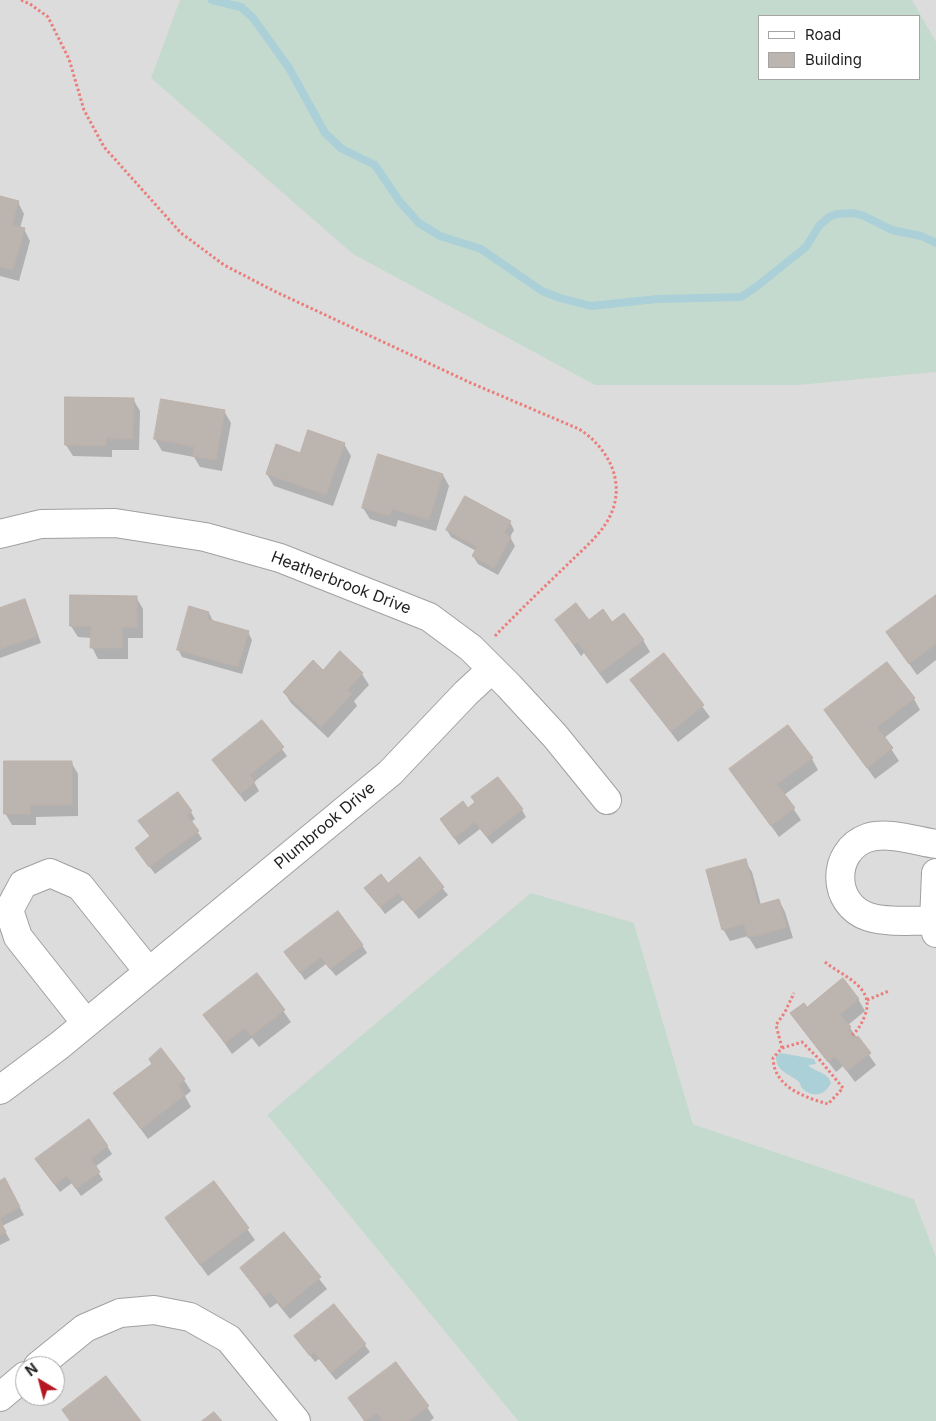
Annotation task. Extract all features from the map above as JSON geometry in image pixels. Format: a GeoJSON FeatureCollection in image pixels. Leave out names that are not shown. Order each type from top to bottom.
{"type":"FeatureCollection","features":[{"type":"Feature","properties":{"kind":"street","name":"Heatherbrook Drive"},"geometry":{"type":"LineString","coordinates":[[0,534],[41,524],[115,523],[205,537],[280,558],[429,617],[485,662],[555,736],[607,800]]}},
{"type":"Feature","properties":{"kind":"street","name":"Plumbrook Drive"},"geometry":{"type":"LineString","coordinates":[[0,1090],[86,1023],[390,772],[466,693],[485,662]]}},
{"type":"Feature","properties":{"kind":"street"},"geometry":{"type":"LineString","coordinates":[[936,844],[886,836],[870,837],[860,842],[846,855],[841,866],[839,878],[845,898],[860,913],[880,919],[935,927],[936,873]]}},
{"type":"Feature","properties":{"kind":"street"},"geometry":{"type":"LineString","coordinates":[[86,1023],[18,937],[9,910],[23,884],[50,873],[80,886],[148,971]]}},
{"type":"Feature","properties":{"kind":"street"},"geometry":{"type":"LineString","coordinates":[[50,1356],[85,1328],[120,1313],[154,1310],[190,1317],[229,1339],[296,1421]]}},
{"type":"Feature","properties":{"kind":"street"},"geometry":{"type":"LineString","coordinates":[[0,1397],[15,1384]]}},
{"type":"Feature","properties":{"kind":"path"},"geometry":{"type":"LineString","coordinates":[[21,0],[48,17],[68,58],[84,110],[104,147],[181,232],[224,265],[274,291],[471,383],[579,429],[592,438],[601,448],[611,463],[615,477],[616,496],[611,514],[596,536],[485,662]]}},
{"type":"Feature","properties":{"kind":"path"},"geometry":{"type":"LineString","coordinates":[[825,962],[840,974],[855,981],[863,990],[867,1000],[868,1008],[860,1027],[852,1035]]}},
{"type":"Feature","properties":{"kind":"path"},"geometry":{"type":"LineString","coordinates":[[867,1000],[889,991]]}},
{"type":"Feature","properties":{"kind":"path"},"geometry":{"type":"LineString","coordinates":[[782,1048],[776,1025],[785,1012],[794,992]]}},
{"type":"Feature","properties":{"kind":"path"},"geometry":{"type":"LineString","coordinates":[[802,1042],[843,1088],[828,1104],[800,1094],[782,1083],[773,1069],[772,1058],[782,1048],[802,1042]]}},
{"type":"Feature","properties":{"kind":"shaded area"},"geometry":{"type":"Polygon","coordinates":[[[0,0],[936,0],[936,1256],[914,1199],[693,1124],[634,923],[267,1115],[518,1421],[0,1421],[0,0]]]}},
{"type":"Feature","properties":{"kind":"green space"},"geometry":{"type":"Polygon","coordinates":[[[180,0],[912,0],[921,15],[758,15],[758,80],[921,80],[921,16],[936,42],[936,372],[798,385],[595,385],[353,254],[151,78],[180,0]]]}},
{"type":"Feature","properties":{"kind":"green space"},"geometry":{"type":"Polygon","coordinates":[[[531,893],[634,923],[693,1124],[914,1199],[936,1256],[936,1421],[518,1421],[267,1115],[531,893]]]}},
{"type":"Feature","properties":{"kind":"water"},"geometry":{"type":"Polygon","coordinates":[[[781,1053],[814,1059],[816,1064],[808,1065],[827,1076],[831,1083],[822,1093],[810,1094],[802,1088],[798,1081],[780,1068],[776,1055],[781,1053]]]}},
{"type":"Feature","properties":{"kind":"building"},"geometry":{"type":"Polygon","coordinates":[[[0,196],[19,201],[12,225],[25,228],[13,270],[0,267],[0,196]]]}},
{"type":"Feature","properties":{"kind":"building"},"geometry":{"type":"Polygon","coordinates":[[[65,397],[134,398],[133,439],[106,438],[106,446],[65,445],[65,397]]]}},
{"type":"Feature","properties":{"kind":"building"},"geometry":{"type":"Polygon","coordinates":[[[161,399],[225,410],[216,460],[192,456],[194,447],[154,439],[161,399]]]}},
{"type":"Feature","properties":{"kind":"building"},"geometry":{"type":"Polygon","coordinates":[[[308,430],[345,443],[326,495],[266,474],[276,444],[300,453],[308,430]]]}},
{"type":"Feature","properties":{"kind":"building"},"geometry":{"type":"Polygon","coordinates":[[[378,454],[443,474],[429,520],[392,509],[390,516],[362,508],[378,454]]]}},
{"type":"Feature","properties":{"kind":"building"},"geometry":{"type":"Polygon","coordinates":[[[465,496],[511,521],[504,533],[511,537],[494,568],[472,556],[477,547],[446,530],[465,496]]]}},
{"type":"Feature","properties":{"kind":"building"},"geometry":{"type":"Polygon","coordinates":[[[70,595],[137,596],[137,627],[122,627],[122,648],[90,648],[91,626],[70,626],[70,595]]]}},
{"type":"Feature","properties":{"kind":"building"},"geometry":{"type":"Polygon","coordinates":[[[936,595],[936,644],[909,664],[886,632],[936,595]]]}},
{"type":"Feature","properties":{"kind":"building"},"geometry":{"type":"Polygon","coordinates":[[[25,599],[38,636],[0,649],[0,608],[25,599]]]}},
{"type":"Feature","properties":{"kind":"building"},"geometry":{"type":"Polygon","coordinates":[[[576,603],[589,620],[603,609],[612,622],[624,613],[644,640],[600,673],[577,642],[574,645],[555,620],[576,603]]]}},
{"type":"Feature","properties":{"kind":"building"},"geometry":{"type":"Polygon","coordinates":[[[189,606],[209,612],[207,619],[249,631],[238,667],[177,650],[189,606]]]}},
{"type":"Feature","properties":{"kind":"building"},"geometry":{"type":"Polygon","coordinates":[[[340,651],[363,673],[347,690],[352,694],[321,727],[283,692],[313,660],[323,670],[340,651]]]}},
{"type":"Feature","properties":{"kind":"building"},"geometry":{"type":"Polygon","coordinates":[[[664,653],[704,705],[671,732],[630,680],[664,653]]]}},
{"type":"Feature","properties":{"kind":"building"},"geometry":{"type":"Polygon","coordinates":[[[887,662],[915,698],[877,727],[893,748],[867,768],[824,710],[887,662]]]}},
{"type":"Feature","properties":{"kind":"building"},"geometry":{"type":"Polygon","coordinates":[[[262,720],[284,747],[250,775],[255,782],[240,795],[212,760],[262,720]]]}},
{"type":"Feature","properties":{"kind":"building"},"geometry":{"type":"Polygon","coordinates":[[[788,725],[813,758],[777,784],[795,808],[771,826],[729,769],[788,725]]]}},
{"type":"Feature","properties":{"kind":"building"},"geometry":{"type":"Polygon","coordinates":[[[4,761],[72,761],[72,805],[30,805],[30,814],[4,814],[4,761]]]}},
{"type":"Feature","properties":{"kind":"building"},"geometry":{"type":"Polygon","coordinates":[[[498,777],[523,809],[487,837],[475,822],[454,838],[440,819],[463,801],[468,808],[475,802],[471,797],[498,777]]]}},
{"type":"Feature","properties":{"kind":"building"},"geometry":{"type":"Polygon","coordinates":[[[178,792],[192,811],[187,815],[199,831],[149,867],[135,848],[150,836],[138,821],[178,792]]]}},
{"type":"Feature","properties":{"kind":"building"},"geometry":{"type":"Polygon","coordinates":[[[420,857],[444,887],[414,912],[398,893],[380,907],[364,888],[381,874],[388,883],[420,857]]]}},
{"type":"Feature","properties":{"kind":"building"},"geometry":{"type":"Polygon","coordinates":[[[746,859],[758,905],[779,899],[787,927],[748,938],[744,924],[722,930],[706,870],[746,859]]]}},
{"type":"Feature","properties":{"kind":"building"},"geometry":{"type":"Polygon","coordinates":[[[338,911],[363,945],[330,969],[321,957],[300,973],[284,952],[338,911]]]}},
{"type":"Feature","properties":{"kind":"building"},"geometry":{"type":"Polygon","coordinates":[[[257,973],[285,1010],[251,1036],[245,1028],[225,1043],[203,1015],[257,973]]]}},
{"type":"Feature","properties":{"kind":"building"},"geometry":{"type":"Polygon","coordinates":[[[843,978],[859,999],[840,1014],[851,1027],[848,1029],[855,1038],[858,1036],[871,1053],[847,1071],[835,1056],[828,1062],[790,1013],[804,1003],[807,1007],[843,978]]]}},
{"type":"Feature","properties":{"kind":"building"},"geometry":{"type":"Polygon","coordinates":[[[161,1048],[185,1079],[178,1085],[185,1095],[141,1129],[113,1093],[152,1064],[149,1059],[161,1048]]]}},
{"type":"Feature","properties":{"kind":"building"},"geometry":{"type":"Polygon","coordinates":[[[89,1119],[108,1146],[91,1159],[100,1172],[76,1189],[67,1176],[55,1185],[35,1159],[89,1119]]]}},
{"type":"Feature","properties":{"kind":"building"},"geometry":{"type":"Polygon","coordinates":[[[5,1178],[20,1207],[0,1218],[0,1181],[5,1178]]]}},
{"type":"Feature","properties":{"kind":"building"},"geometry":{"type":"Polygon","coordinates":[[[214,1181],[249,1228],[200,1265],[165,1218],[214,1181]]]}},
{"type":"Feature","properties":{"kind":"building"},"geometry":{"type":"Polygon","coordinates":[[[0,1220],[6,1232],[0,1236],[0,1220]]]}},
{"type":"Feature","properties":{"kind":"building"},"geometry":{"type":"Polygon","coordinates":[[[284,1232],[321,1277],[283,1308],[270,1292],[263,1297],[240,1268],[284,1232]]]}},
{"type":"Feature","properties":{"kind":"building"},"geometry":{"type":"Polygon","coordinates":[[[334,1304],[366,1344],[331,1373],[314,1352],[310,1356],[294,1336],[334,1304]]]}},
{"type":"Feature","properties":{"kind":"building"},"geometry":{"type":"Polygon","coordinates":[[[396,1362],[429,1406],[409,1421],[383,1421],[377,1413],[365,1421],[348,1398],[396,1362]]]}},
{"type":"Feature","properties":{"kind":"building"},"geometry":{"type":"Polygon","coordinates":[[[106,1376],[141,1421],[70,1421],[62,1410],[106,1376]]]}},
{"type":"Feature","properties":{"kind":"building"},"geometry":{"type":"Polygon","coordinates":[[[214,1412],[222,1421],[202,1421],[214,1412]]]}},
{"type":"Feature","properties":{"kind":"waterway"},"geometry":{"type":"LineString","coordinates":[[212,0],[241,7],[253,18],[289,68],[325,133],[342,149],[375,165],[400,202],[419,223],[440,236],[481,249],[542,291],[560,298],[591,306],[657,299],[741,297],[806,247],[819,226],[829,217],[837,214],[854,213],[892,230],[921,236],[936,243]]}}]}
